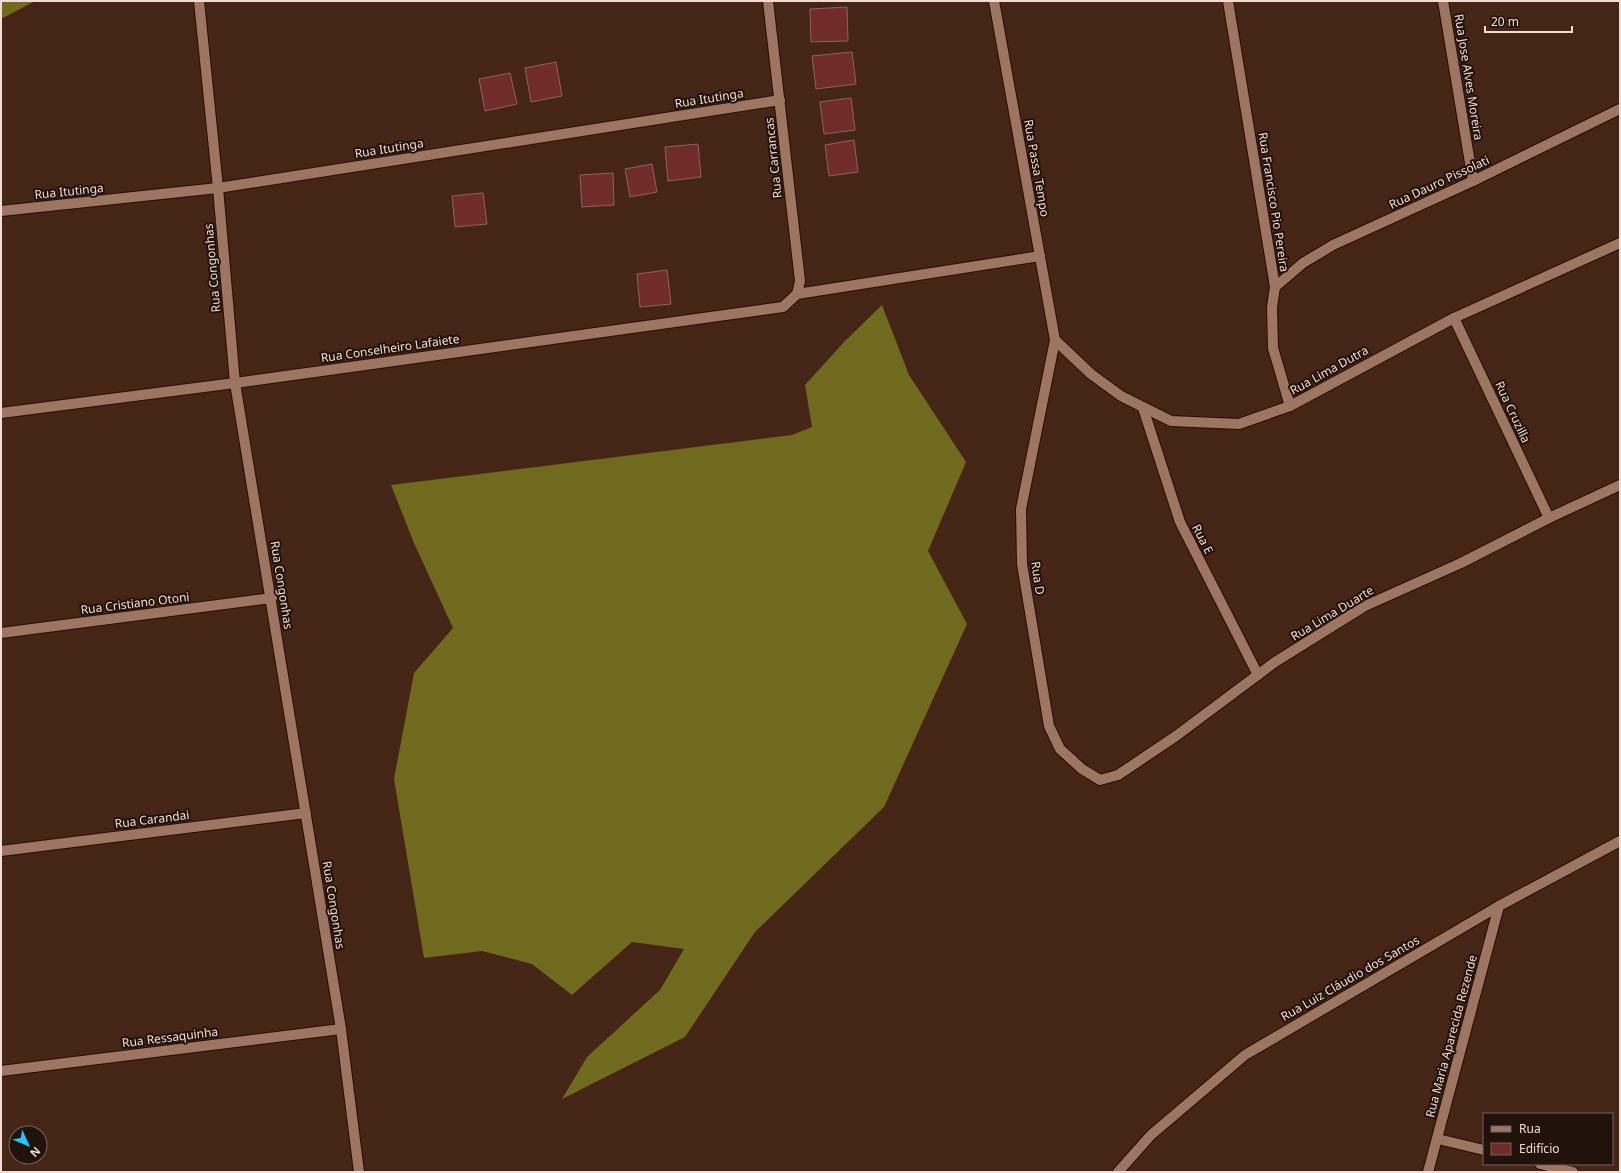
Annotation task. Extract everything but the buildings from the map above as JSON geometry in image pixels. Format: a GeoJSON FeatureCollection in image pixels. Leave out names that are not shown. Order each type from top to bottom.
{"type":"FeatureCollection","features":[{"type":"Feature","properties":{"kind":"street","name":"Rua Congonhas"},"geometry":{"type":"LineString","coordinates":[[199,1],[218,188],[235,383],[272,598],[341,1029],[359,1172]]}},
{"type":"Feature","properties":{"kind":"street","name":"Rua Carrancas"},"geometry":{"type":"LineString","coordinates":[[768,1],[800,281],[797,294]]}},
{"type":"Feature","properties":{"kind":"street","name":"Rua Passa Tempo"},"geometry":{"type":"LineString","coordinates":[[994,1],[1055,340]]}},
{"type":"Feature","properties":{"kind":"street","name":"Rua Francisco Pio Pereira"},"geometry":{"type":"LineString","coordinates":[[1228,1],[1274,287],[1272,307],[1273,348],[1290,406]]}},
{"type":"Feature","properties":{"kind":"street","name":"Rua Jose Alves Moreira"},"geometry":{"type":"LineString","coordinates":[[1443,1],[1473,180]]}},
{"type":"Feature","properties":{"kind":"street","name":"Rua Itutinga"},"geometry":{"type":"LineString","coordinates":[[1,211],[218,188],[780,100]]}},
{"type":"Feature","properties":{"kind":"street","name":"Rua Dauro Pissolati"},"geometry":{"type":"LineString","coordinates":[[1274,287],[1303,263],[1333,245],[1620,110]]}},
{"type":"Feature","properties":{"kind":"street","name":"Rua Lima Dutra"},"geometry":{"type":"LineString","coordinates":[[1055,340],[1091,374],[1121,396],[1171,421],[1239,424],[1290,406],[1454,318],[1620,243]]}},
{"type":"Feature","properties":{"kind":"street"},"geometry":{"type":"LineString","coordinates":[[797,294],[1040,256]]}},
{"type":"Feature","properties":{"kind":"street","name":"Rua Conselheiro Lafaiete"},"geometry":{"type":"LineString","coordinates":[[1,413],[235,383],[783,307],[797,294]]}},
{"type":"Feature","properties":{"kind":"street","name":"Rua Cruzilla"},"geometry":{"type":"LineString","coordinates":[[1454,318],[1549,518]]}},
{"type":"Feature","properties":{"kind":"street","name":"Rua D"},"geometry":{"type":"LineString","coordinates":[[1055,340],[1021,509],[1022,564],[1049,726],[1060,749],[1082,769],[1100,780],[1118,775]]}},
{"type":"Feature","properties":{"kind":"street","name":"Rua E"},"geometry":{"type":"LineString","coordinates":[[1143,408],[1180,522],[1258,675]]}},
{"type":"Feature","properties":{"kind":"street","name":"Rua Lima Duarte"},"geometry":{"type":"LineString","coordinates":[[1118,775],[1176,736],[1275,662],[1365,606],[1461,563],[1549,518],[1620,485]]}},
{"type":"Feature","properties":{"kind":"street","name":"Rua Cristiano Otoni"},"geometry":{"type":"LineString","coordinates":[[1,633],[272,598]]}},
{"type":"Feature","properties":{"kind":"street","name":"Rua Carandai"},"geometry":{"type":"LineString","coordinates":[[1,851],[306,813]]}},
{"type":"Feature","properties":{"kind":"street","name":"Rua Luiz Cláudio dos Santos"},"geometry":{"type":"LineString","coordinates":[[1118,1172],[1151,1135],[1245,1055],[1498,906],[1620,841]]}},
{"type":"Feature","properties":{"kind":"street","name":"Rua Maria Aparecida Rezende"},"geometry":{"type":"LineString","coordinates":[[1428,1172],[1438,1139],[1498,906]]}},
{"type":"Feature","properties":{"kind":"street","name":"Rua Ressaquinha"},"geometry":{"type":"LineString","coordinates":[[1,1071],[341,1029]]}},
{"type":"Feature","properties":{"kind":"street"},"geometry":{"type":"LineString","coordinates":[[1438,1139],[1483,1150]]}},
{"type":"Feature","properties":{"kind":"street"},"geometry":{"type":"LineString","coordinates":[[1544,1165],[1573,1172]]}},
{"type":"Feature","properties":{"kind":"shaded area"},"geometry":{"type":"Polygon","coordinates":[[[1,1],[35,1],[1,19],[1,1]]]}},
{"type":"Feature","properties":{"kind":"shaded area"},"geometry":{"type":"Polygon","coordinates":[[[882,305],[909,375],[966,462],[928,551],[967,624],[884,807],[755,932],[685,1037],[562,1099],[587,1057],[660,990],[684,949],[632,942],[572,995],[532,964],[482,951],[424,958],[394,779],[414,673],[453,628],[414,543],[391,485],[792,435],[812,427],[805,385],[845,341],[882,305]]]}}]}
